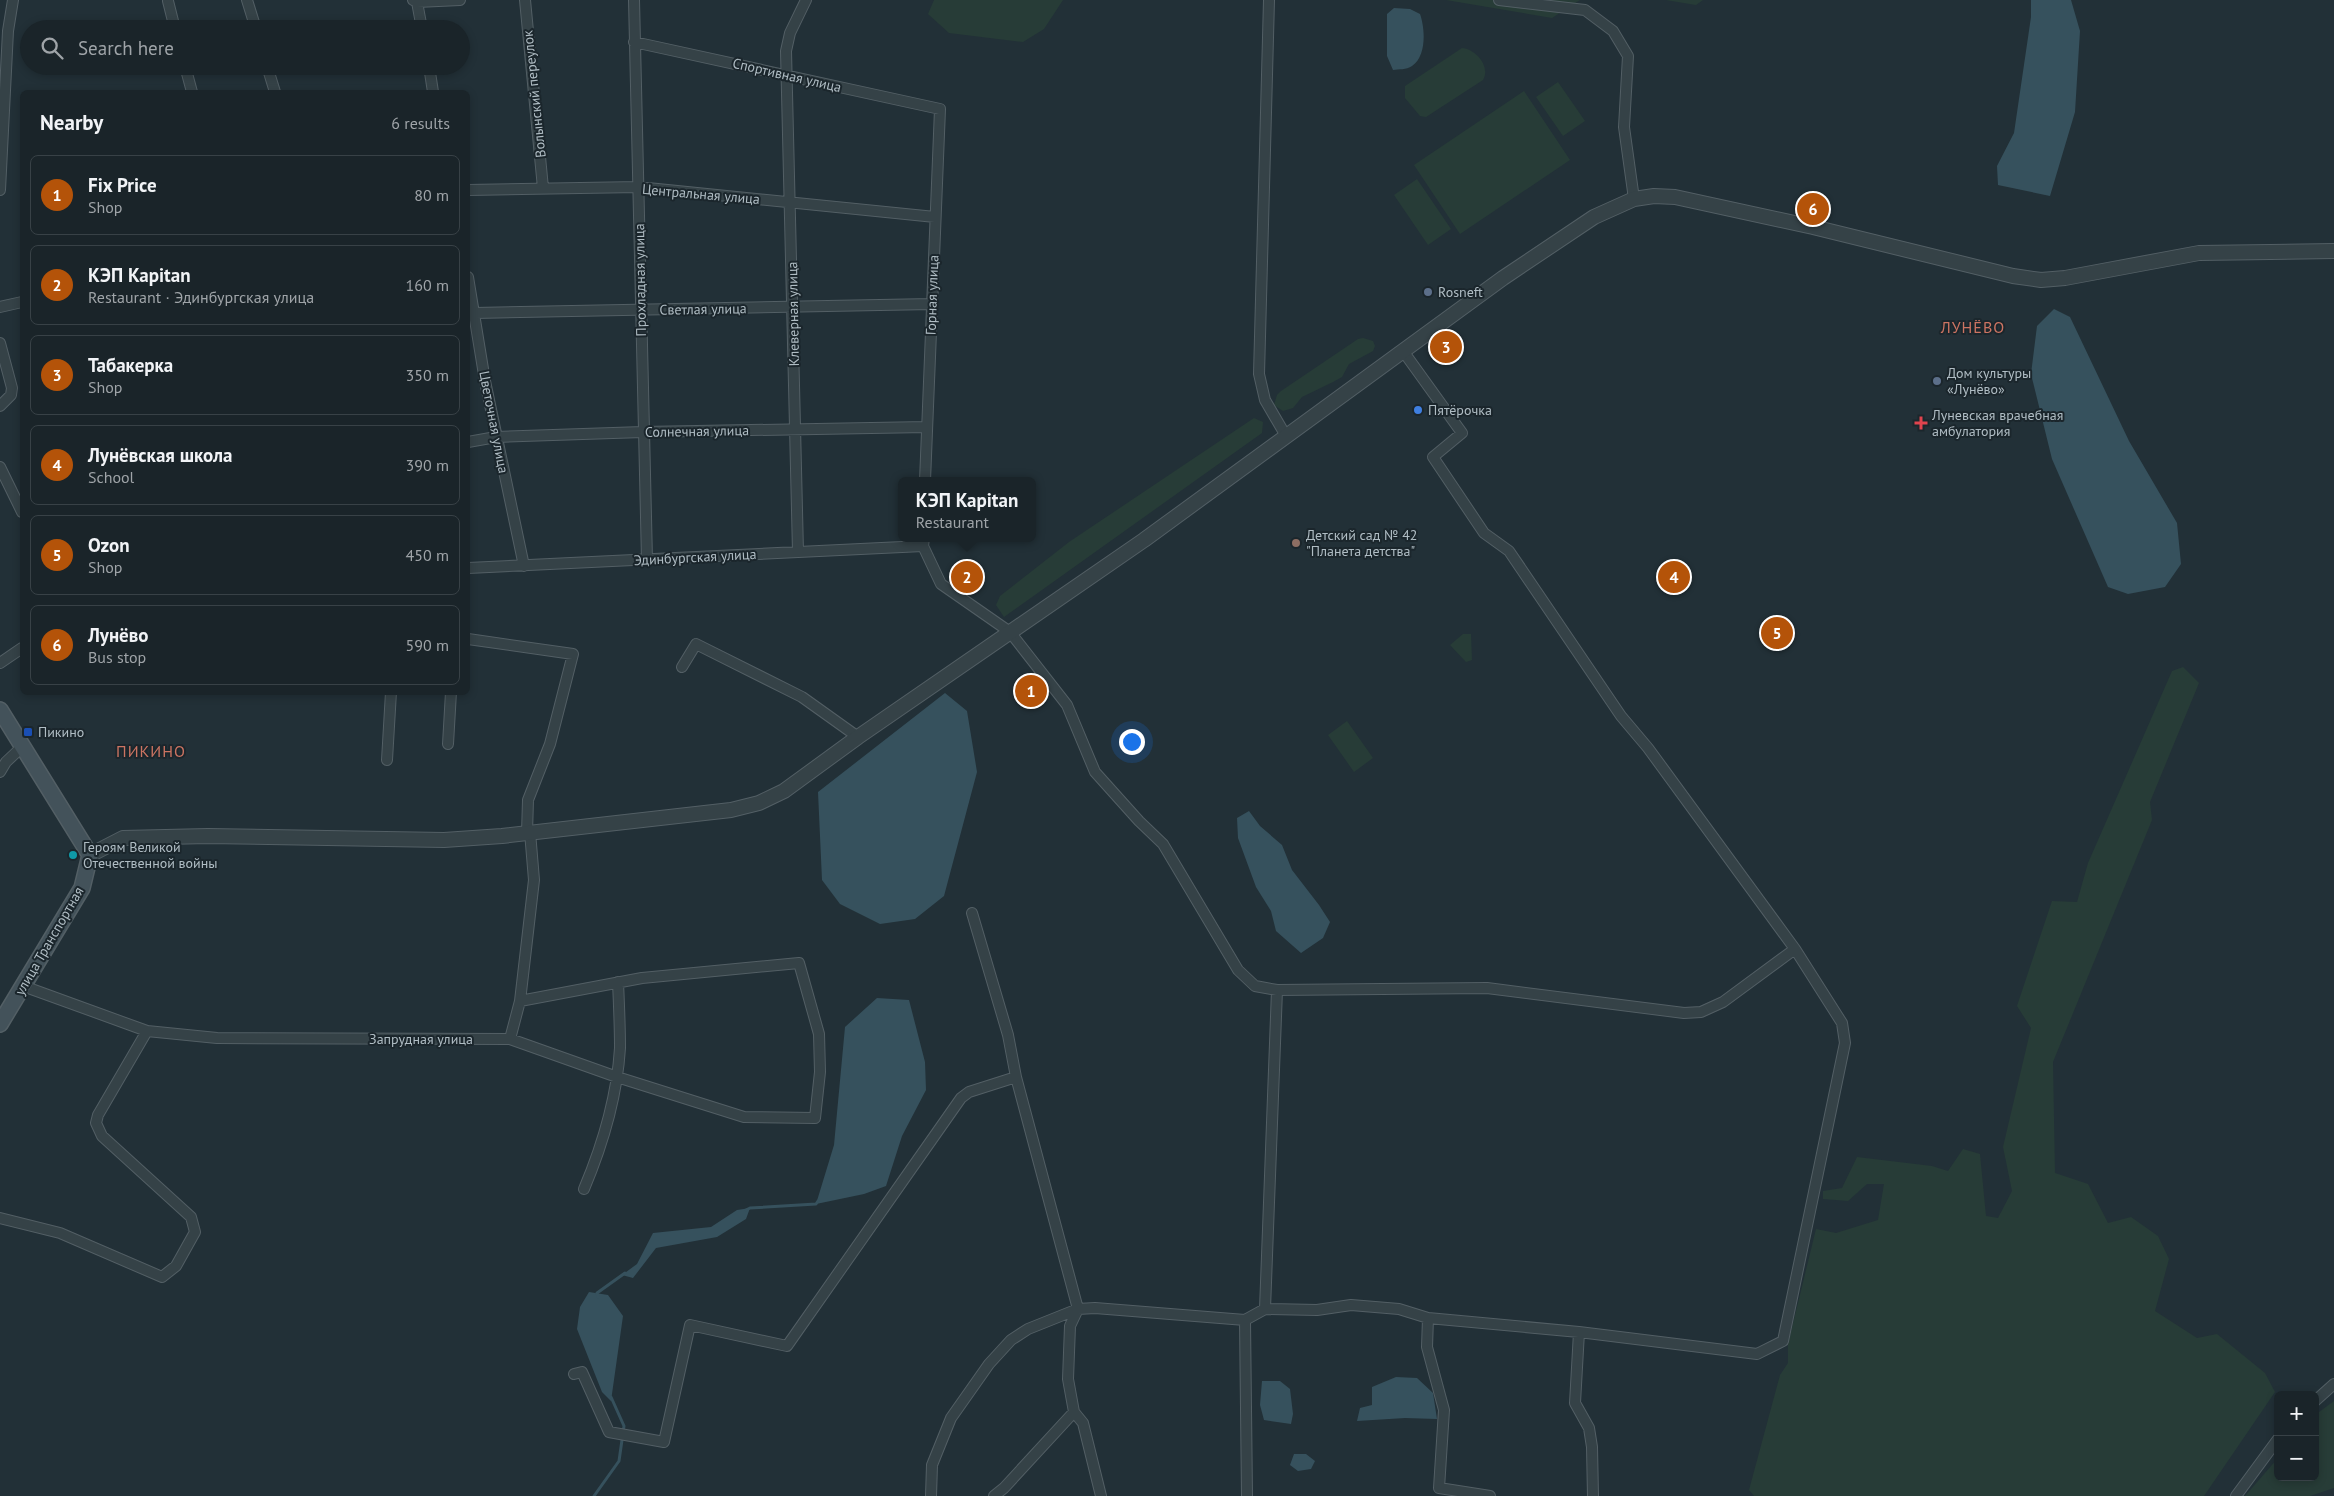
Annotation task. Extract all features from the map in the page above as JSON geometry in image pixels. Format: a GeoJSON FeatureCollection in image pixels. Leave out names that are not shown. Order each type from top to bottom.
{"type":"FeatureCollection","features":[{"type":"Feature","properties":{"kind":"main road"},"geometry":{"type":"LineString","coordinates":[[0,710],[90,854]]}},
{"type":"Feature","properties":{"kind":"main road","name":"улица Транспортная"},"geometry":{"type":"LineString","coordinates":[[0,1024],[82,888],[90,854]]}},
{"type":"Feature","properties":{"kind":"street"},"geometry":{"type":"LineString","coordinates":[[0,190],[8,31],[13,0]]}},
{"type":"Feature","properties":{"kind":"street"},"geometry":{"type":"LineString","coordinates":[[247,0],[253,20]]}},
{"type":"Feature","properties":{"kind":"street"},"geometry":{"type":"LineString","coordinates":[[420,20],[415,1],[460,0]]}},
{"type":"Feature","properties":{"kind":"street","name":"Волынский переулок"},"geometry":{"type":"LineString","coordinates":[[525,0],[543,188]]}},
{"type":"Feature","properties":{"kind":"street","name":"Прохладная улица"},"geometry":{"type":"LineString","coordinates":[[634,0],[647,560]]}},
{"type":"Feature","properties":{"kind":"street","name":"Клеверная улица"},"geometry":{"type":"LineString","coordinates":[[798,552],[786,51],[790,33],[806,0]]}},
{"type":"Feature","properties":{"kind":"street"},"geometry":{"type":"LineString","coordinates":[[1270,0],[1259,374],[1265,400],[1286,436]]}},
{"type":"Feature","properties":{"kind":"street"},"geometry":{"type":"LineString","coordinates":[[1499,0],[1585,10],[1613,31],[1628,56],[1624,127],[1634,199]]}},
{"type":"Feature","properties":{"kind":"street"},"geometry":{"type":"LineString","coordinates":[[168,1],[173,20]]}},
{"type":"Feature","properties":{"kind":"street","name":"Спортивная улица"},"geometry":{"type":"LineString","coordinates":[[634,42],[940,109]]}},
{"type":"Feature","properties":{"kind":"street"},"geometry":{"type":"LineString","coordinates":[[187,75],[191,90]]}},
{"type":"Feature","properties":{"kind":"street"},"geometry":{"type":"LineString","coordinates":[[270,75],[274,90]]}},
{"type":"Feature","properties":{"kind":"street"},"geometry":{"type":"LineString","coordinates":[[430,75],[433,90]]}},
{"type":"Feature","properties":{"kind":"street","name":"Горная улица"},"geometry":{"type":"LineString","coordinates":[[925,477],[934,216],[940,109]]}},
{"type":"Feature","properties":{"kind":"street","name":"Центральная улица"},"geometry":{"type":"LineString","coordinates":[[470,190],[638,187],[934,216]]}},
{"type":"Feature","properties":{"kind":"street"},"geometry":{"type":"LineString","coordinates":[[90,854],[123,838],[208,836],[444,840],[731,810],[759,803],[784,791],[858,737],[1144,540],[1503,278],[1594,217],[1634,199],[1654,196],[1674,197],[1813,227],[2013,276],[2041,280],[2066,278],[2199,253],[2334,252]]}},
{"type":"Feature","properties":{"kind":"street","name":"Цветочная улица"},"geometry":{"type":"LineString","coordinates":[[470,287],[496,437],[524,566]]}},
{"type":"Feature","properties":{"kind":"street"},"geometry":{"type":"LineString","coordinates":[[0,307],[20,302]]}},
{"type":"Feature","properties":{"kind":"street","name":"Светлая улица"},"geometry":{"type":"LineString","coordinates":[[475,313],[932,304]]}},
{"type":"Feature","properties":{"kind":"street"},"geometry":{"type":"LineString","coordinates":[[0,342],[12,388],[11,395],[0,406]]}},
{"type":"Feature","properties":{"kind":"street"},"geometry":{"type":"LineString","coordinates":[[931,1496],[932,1464],[951,1418],[988,1364],[1011,1340],[1028,1329],[1078,1309],[1095,1308],[1245,1320],[1265,1309],[1317,1310],[1351,1305],[1399,1309],[1428,1318],[1578,1332],[1757,1354],[1783,1341],[1845,1043],[1842,1024],[1795,949],[1648,748],[1621,716],[1509,551],[1484,534],[1463,504],[1433,457],[1462,433],[1403,351]]}},
{"type":"Feature","properties":{"kind":"street","name":"Солнечная улица"},"geometry":{"type":"LineString","coordinates":[[470,442],[496,437],[643,432],[795,428],[926,428]]}},
{"type":"Feature","properties":{"kind":"street"},"geometry":{"type":"LineString","coordinates":[[0,467],[20,508]]}},
{"type":"Feature","properties":{"kind":"street"},"geometry":{"type":"LineString","coordinates":[[924,542],[940,584],[1010,632],[1067,705],[1095,772],[1139,821],[1163,844],[1238,970],[1255,986],[1277,990],[1487,988],[1684,1013],[1702,1012],[1723,1002],[1795,949]]}},
{"type":"Feature","properties":{"kind":"street","name":"Эдинбургская улица"},"geometry":{"type":"LineString","coordinates":[[470,568],[798,552],[924,542]]}},
{"type":"Feature","properties":{"kind":"street"},"geometry":{"type":"LineString","coordinates":[[470,639],[573,654],[550,744],[528,800],[528,832],[534,880],[520,1000],[510,1039]]}},
{"type":"Feature","properties":{"kind":"street"},"geometry":{"type":"LineString","coordinates":[[682,668],[696,644],[802,697],[858,737]]}},
{"type":"Feature","properties":{"kind":"street"},"geometry":{"type":"LineString","coordinates":[[0,663],[20,649]]}},
{"type":"Feature","properties":{"kind":"street"},"geometry":{"type":"LineString","coordinates":[[387,760],[391,695]]}},
{"type":"Feature","properties":{"kind":"street"},"geometry":{"type":"LineString","coordinates":[[448,744],[451,695]]}},
{"type":"Feature","properties":{"kind":"street"},"geometry":{"type":"LineString","coordinates":[[0,772],[6,762],[23,746]]}},
{"type":"Feature","properties":{"kind":"street"},"geometry":{"type":"LineString","coordinates":[[972,913],[1008,1035],[1016,1077],[1078,1309],[1070,1326],[1068,1379],[1074,1412],[1084,1424],[1101,1496]]}},
{"type":"Feature","properties":{"kind":"street","name":"Запрудная улица"},"geometry":{"type":"LineString","coordinates":[[23,986],[146,1031],[217,1038],[510,1039],[617,1077],[744,1117],[815,1118],[820,1072],[819,1034],[799,964],[642,978],[618,982]]}},
{"type":"Feature","properties":{"kind":"street"},"geometry":{"type":"LineString","coordinates":[[520,1000],[618,982],[620,1047],[617,1077],[607,1127],[584,1189]]}},
{"type":"Feature","properties":{"kind":"street"},"geometry":{"type":"LineString","coordinates":[[1265,1309],[1277,990]]}},
{"type":"Feature","properties":{"kind":"street"},"geometry":{"type":"LineString","coordinates":[[0,1218],[60,1234],[162,1277],[176,1266],[195,1232],[195,1224],[191,1217],[102,1136],[96,1123],[98,1114],[146,1031]]}},
{"type":"Feature","properties":{"kind":"street"},"geometry":{"type":"LineString","coordinates":[[574,1374],[582,1372],[610,1432],[664,1442],[690,1325],[787,1346],[961,1098],[969,1092],[1016,1077]]}},
{"type":"Feature","properties":{"kind":"street"},"geometry":{"type":"LineString","coordinates":[[1428,1318],[1427,1347],[1444,1410],[1439,1488],[1490,1496]]}},
{"type":"Feature","properties":{"kind":"street"},"geometry":{"type":"LineString","coordinates":[[1245,1320],[1247,1496]]}},
{"type":"Feature","properties":{"kind":"street"},"geometry":{"type":"LineString","coordinates":[[1578,1332],[1575,1403],[1589,1428],[1592,1447],[1593,1496]]}},
{"type":"Feature","properties":{"kind":"street"},"geometry":{"type":"LineString","coordinates":[[2319,1397],[2334,1384]]}},
{"type":"Feature","properties":{"kind":"street"},"geometry":{"type":"LineString","coordinates":[[994,1496],[1004,1488],[1074,1412]]}},
{"type":"Feature","properties":{"kind":"street"},"geometry":{"type":"LineString","coordinates":[[2236,1496],[2274,1445]]}},
{"type":"Feature","properties":{"kind":"green space"},"geometry":{"type":"Polygon","coordinates":[[[934,0],[1063,0],[1044,29],[1023,42],[949,33],[928,14],[934,0]]]}},
{"type":"Feature","properties":{"kind":"green space"},"geometry":{"type":"Polygon","coordinates":[[[1446,0],[1580,0],[1552,18],[1446,0]]]}},
{"type":"Feature","properties":{"kind":"green space"},"geometry":{"type":"Polygon","coordinates":[[[1666,0],[1703,0],[1696,5],[1666,0]]]}},
{"type":"Feature","properties":{"kind":"green space"},"geometry":{"type":"Polygon","coordinates":[[[1462,48],[1477,55],[1484,64],[1485,75],[1483,80],[1426,117],[1420,116],[1405,98],[1405,86],[1462,48]]]}},
{"type":"Feature","properties":{"kind":"green space"},"geometry":{"type":"Polygon","coordinates":[[[1558,82],[1585,121],[1563,136],[1536,97],[1558,82]]]}},
{"type":"Feature","properties":{"kind":"green space"},"geometry":{"type":"Polygon","coordinates":[[[1524,91],[1570,160],[1460,234],[1414,165],[1524,91]]]}},
{"type":"Feature","properties":{"kind":"green space"},"geometry":{"type":"Polygon","coordinates":[[[1417,179],[1451,229],[1428,245],[1394,195],[1417,179]]]}},
{"type":"Feature","properties":{"kind":"green space"},"geometry":{"type":"Polygon","coordinates":[[[1363,338],[1373,341],[1375,346],[1373,351],[1349,364],[1342,377],[1302,397],[1293,408],[1283,411],[1274,405],[1277,395],[1281,391],[1358,339],[1363,338]]]}},
{"type":"Feature","properties":{"kind":"green space"},"geometry":{"type":"Polygon","coordinates":[[[1254,418],[1263,422],[1262,433],[1004,617],[996,605],[1000,596],[1069,542],[1254,418]]]}},
{"type":"Feature","properties":{"kind":"green space"},"geometry":{"type":"Polygon","coordinates":[[[1463,634],[1471,634],[1472,660],[1466,662],[1450,645],[1463,634]]]}},
{"type":"Feature","properties":{"kind":"green space"},"geometry":{"type":"Polygon","coordinates":[[[2183,667],[2199,683],[2150,802],[2152,820],[2053,1062],[2055,1173],[2088,1184],[2108,1223],[2131,1217],[2158,1236],[2169,1259],[2155,1311],[2197,1338],[2217,1334],[2265,1373],[2274,1393],[2204,1496],[1754,1496],[1749,1490],[1780,1375],[1788,1363],[1788,1344],[1816,1229],[1836,1233],[1878,1220],[1884,1184],[1867,1184],[1848,1201],[1823,1199],[1823,1191],[1842,1188],[1857,1157],[1932,1166],[1948,1171],[1963,1149],[1980,1154],[1986,1216],[1998,1218],[2012,1191],[2003,1147],[2031,1028],[2017,1006],[2052,901],[2077,902],[2088,863],[2172,671],[2183,667]]]}},
{"type":"Feature","properties":{"kind":"green space"},"geometry":{"type":"Polygon","coordinates":[[[1347,721],[1373,758],[1354,772],[1328,735],[1347,721]]]}},
{"type":"Feature","properties":{"kind":"green space"},"geometry":{"type":"Polygon","coordinates":[[[2334,1401],[2334,1488],[2310,1496],[2245,1496],[2274,1463],[2274,1481],[2319,1481],[2319,1412],[2334,1401]]]}},
{"type":"Feature","properties":{"kind":"water"},"geometry":{"type":"Polygon","coordinates":[[[2031,0],[2071,0],[2080,31],[2075,112],[2050,196],[1998,185],[1997,166],[2014,133],[2031,17],[2031,0]]]}},
{"type":"Feature","properties":{"kind":"water"},"geometry":{"type":"Polygon","coordinates":[[[1394,8],[1410,9],[1420,14],[1424,41],[1420,56],[1412,66],[1393,70],[1387,56],[1387,14],[1394,8]]]}},
{"type":"Feature","properties":{"kind":"water"},"geometry":{"type":"Polygon","coordinates":[[[2054,309],[2070,317],[2129,441],[2177,523],[2181,564],[2165,587],[2128,594],[2108,587],[2052,459],[2031,374],[2037,326],[2054,309]]]}},
{"type":"Feature","properties":{"kind":"water"},"geometry":{"type":"Polygon","coordinates":[[[945,693],[967,711],[977,772],[944,896],[915,919],[880,924],[840,904],[822,880],[818,792],[945,693]]]}},
{"type":"Feature","properties":{"kind":"water"},"geometry":{"type":"Polygon","coordinates":[[[1249,811],[1260,826],[1282,845],[1292,870],[1330,922],[1323,938],[1301,953],[1276,931],[1271,911],[1256,887],[1238,838],[1237,818],[1249,811]]]}},
{"type":"Feature","properties":{"kind":"water"},"geometry":{"type":"Polygon","coordinates":[[[877,998],[909,1000],[925,1062],[926,1090],[902,1136],[886,1186],[864,1194],[816,1204],[834,1145],[845,1027],[877,998]]]}},
{"type":"Feature","properties":{"kind":"water"},"geometry":{"type":"Polygon","coordinates":[[[750,1208],[746,1219],[717,1237],[656,1248],[633,1278],[622,1275],[637,1264],[653,1233],[711,1227],[737,1210],[750,1208]]]}},
{"type":"Feature","properties":{"kind":"water"},"geometry":{"type":"Polygon","coordinates":[[[589,1292],[608,1295],[623,1316],[611,1401],[602,1392],[577,1329],[580,1307],[589,1292]]]}},
{"type":"Feature","properties":{"kind":"water"},"geometry":{"type":"Polygon","coordinates":[[[1396,1377],[1417,1378],[1433,1393],[1437,1419],[1405,1418],[1357,1421],[1360,1408],[1372,1405],[1372,1387],[1396,1377]]]}},
{"type":"Feature","properties":{"kind":"water"},"geometry":{"type":"Polygon","coordinates":[[[1262,1381],[1280,1381],[1290,1389],[1293,1414],[1291,1424],[1264,1420],[1260,1405],[1262,1381]]]}},
{"type":"Feature","properties":{"kind":"water"},"geometry":{"type":"Polygon","coordinates":[[[1294,1454],[1306,1454],[1315,1461],[1311,1469],[1298,1471],[1290,1465],[1294,1454]]]}},
{"type":"Feature","properties":{"kind":"waterway"},"geometry":{"type":"LineString","coordinates":[[746,1210],[750,1208],[816,1204],[818,1201]]}},
{"type":"Feature","properties":{"kind":"waterway"},"geometry":{"type":"LineString","coordinates":[[598,1297],[597,1293],[625,1273]]}},
{"type":"Feature","properties":{"kind":"waterway"},"geometry":{"type":"LineString","coordinates":[[594,1496],[619,1461],[624,1426],[611,1397]]}},
{"type":"Feature","properties":{"kind":"place","name":"Лунёво"},"geometry":{"type":"Point","coordinates":[1813,209]}},
{"type":"Feature","properties":{"kind":"place","name":"Rosneft"},"geometry":{"type":"Point","coordinates":[1428,292]}},
{"type":"Feature","properties":{"kind":"place","name":"Табакерка"},"geometry":{"type":"Point","coordinates":[1446,347]}},
{"type":"Feature","properties":{"kind":"place","name":"Дом культуры «Лунёво»"},"geometry":{"type":"Point","coordinates":[1937,381]}},
{"type":"Feature","properties":{"kind":"place","name":"Пятёрочка"},"geometry":{"type":"Point","coordinates":[1418,410]}},
{"type":"Feature","properties":{"kind":"place","name":"Луневская врачебная амбулатория"},"geometry":{"type":"Point","coordinates":[1921,423]}},
{"type":"Feature","properties":{"kind":"place","name":"Детский сад № 42 \"Планета детства\""},"geometry":{"type":"Point","coordinates":[1296,543]}},
{"type":"Feature","properties":{"kind":"place","name":"КЭП Kapitan"},"geometry":{"type":"Point","coordinates":[967,577]}},
{"type":"Feature","properties":{"kind":"place","name":"Лунёвская школа"},"geometry":{"type":"Point","coordinates":[1674,577]}},
{"type":"Feature","properties":{"kind":"place","name":"Ozon"},"geometry":{"type":"Point","coordinates":[1777,633]}},
{"type":"Feature","properties":{"kind":"place","name":"Fix Price"},"geometry":{"type":"Point","coordinates":[1031,691]}},
{"type":"Feature","properties":{"kind":"place","name":"Пикино"},"geometry":{"type":"Point","coordinates":[28,732]}},
{"type":"Feature","properties":{"kind":"place","name":"Героям Великой Отечественной войны"},"geometry":{"type":"Point","coordinates":[73,855]}},
{"type":"Feature","properties":{"kind":"district","name":"ЛУНЁВО"},"geometry":{"type":"Point","coordinates":[1973,327]}},
{"type":"Feature","properties":{"kind":"district","name":"ПИКИНО"},"geometry":{"type":"Point","coordinates":[151,751]}}]}
